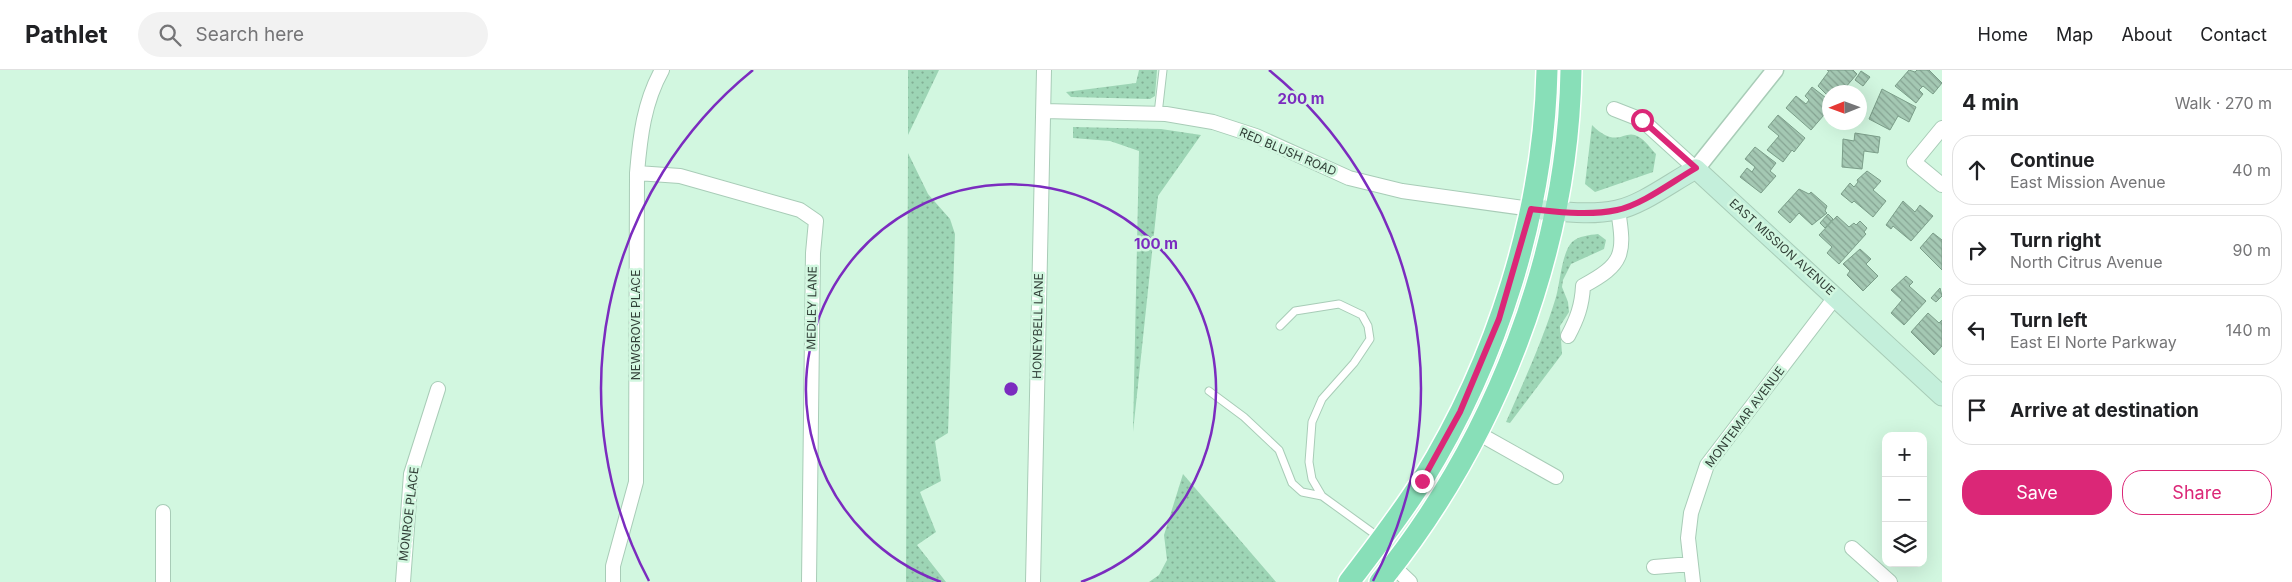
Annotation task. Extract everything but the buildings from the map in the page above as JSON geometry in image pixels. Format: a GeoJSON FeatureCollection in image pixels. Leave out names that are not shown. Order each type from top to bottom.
{"type":"FeatureCollection","features":[{"type":"Feature","properties":{"kind":"main road"},"geometry":{"type":"LineString","coordinates":[[1349,582],[1382,540],[1422,481],[1460,412],[1499,319],[1531,209],[1543,138],[1548,70]]}},
{"type":"Feature","properties":{"kind":"main road"},"geometry":{"type":"LineString","coordinates":[[1386,574],[1431,511],[1476,432],[1494,398],[1521,330],[1544,260],[1554,211],[1562,167],[1571,95],[1571,70]]}},
{"type":"Feature","properties":{"kind":"main road"},"geometry":{"type":"LineString","coordinates":[[1531,209],[1581,214],[1618,210],[1648,196],[1696,168]]}},
{"type":"Feature","properties":{"kind":"main road","name":"EAST MISSION AVENUE"},"geometry":{"type":"LineString","coordinates":[[1696,168],[1940,390]]}},
{"type":"Feature","properties":{"kind":"street","name":"NEWGROVE PLACE"},"geometry":{"type":"LineString","coordinates":[[613,582],[613,566],[636,482],[637,174],[641,135],[651,89],[662,70]]}},
{"type":"Feature","properties":{"kind":"street","name":"HONEYBELL LANE"},"geometry":{"type":"LineString","coordinates":[[1032,582],[1044,70]]}},
{"type":"Feature","properties":{"kind":"street"},"geometry":{"type":"LineString","coordinates":[[1696,168],[1775,70]]}},
{"type":"Feature","properties":{"kind":"street","name":"EAST MISSION AVENUE"},"geometry":{"type":"LineString","coordinates":[[1614,109],[1642,120],[1696,168]]}},
{"type":"Feature","properties":{"kind":"street","name":"RED BLUSH ROAD"},"geometry":{"type":"LineString","coordinates":[[1044,111],[1158,114],[1213,122],[1256,136],[1349,178],[1402,191],[1531,209]]}},
{"type":"Feature","properties":{"kind":"street"},"geometry":{"type":"LineString","coordinates":[[1942,128],[1914,162],[1942,185]]}},
{"type":"Feature","properties":{"kind":"street","name":"MEDLEY LANE"},"geometry":{"type":"LineString","coordinates":[[637,174],[680,176],[800,210],[816,221],[813,253],[809,582]]}},
{"type":"Feature","properties":{"kind":"street"},"geometry":{"type":"LineString","coordinates":[[1568,336],[1579,316],[1583,286],[1602,276],[1621,255],[1623,240],[1618,210]]}},
{"type":"Feature","properties":{"kind":"street","name":"MONTEMAR AVENUE"},"geometry":{"type":"LineString","coordinates":[[1693,582],[1688,538],[1691,513],[1707,464],[1836,296]]}},
{"type":"Feature","properties":{"kind":"street","name":"MONROE PLACE"},"geometry":{"type":"LineString","coordinates":[[403,582],[411,474],[438,389]]}},
{"type":"Feature","properties":{"kind":"street"},"geometry":{"type":"LineString","coordinates":[[1476,432],[1556,477]]}},
{"type":"Feature","properties":{"kind":"street"},"geometry":{"type":"LineString","coordinates":[[163,512],[163,582]]}},
{"type":"Feature","properties":{"kind":"street"},"geometry":{"type":"LineString","coordinates":[[1852,548],[1890,582]]}},
{"type":"Feature","properties":{"kind":"street"},"geometry":{"type":"LineString","coordinates":[[1654,567],[1691,564]]}},
{"type":"Feature","properties":{"kind":"street"},"geometry":{"type":"LineString","coordinates":[[1386,574],[1410,582]]}},
{"type":"Feature","properties":{"kind":"lane"},"geometry":{"type":"LineString","coordinates":[[1158,114],[1163,70]]}},
{"type":"Feature","properties":{"kind":"lane"},"geometry":{"type":"LineString","coordinates":[[1280,326],[1295,310],[1339,304],[1362,315],[1368,326],[1370,339],[1354,363],[1322,399],[1312,422],[1309,462],[1312,478],[1322,496],[1382,540]]}},
{"type":"Feature","properties":{"kind":"lane"},"geometry":{"type":"LineString","coordinates":[[1209,391],[1244,417],[1279,450],[1292,483],[1302,492],[1322,496]]}},
{"type":"Feature","properties":{"kind":"green space"},"geometry":{"type":"Polygon","coordinates":[[[908,70],[939,70],[908,135],[908,70]]]}},
{"type":"Feature","properties":{"kind":"green space"},"geometry":{"type":"Polygon","coordinates":[[[1139,70],[1157,70],[1155,96],[1150,99],[1071,97],[1066,92],[1136,83],[1139,70]]]}},
{"type":"Feature","properties":{"kind":"green space"},"geometry":{"type":"Polygon","coordinates":[[[1592,125],[1601,133],[1614,138],[1634,135],[1641,138],[1656,154],[1653,172],[1595,192],[1585,184],[1592,125]]]}},
{"type":"Feature","properties":{"kind":"green space"},"geometry":{"type":"Polygon","coordinates":[[[1073,127],[1161,129],[1201,135],[1158,196],[1133,432],[1139,151],[1110,141],[1073,138],[1073,127]]]}},
{"type":"Feature","properties":{"kind":"green space"},"geometry":{"type":"Polygon","coordinates":[[[908,153],[928,194],[950,219],[955,234],[948,433],[935,441],[941,481],[920,492],[936,532],[917,545],[946,582],[906,582],[908,153]]]}},
{"type":"Feature","properties":{"kind":"green space"},"geometry":{"type":"Polygon","coordinates":[[[1598,234],[1606,240],[1604,249],[1571,264],[1563,280],[1562,287],[1568,302],[1569,312],[1560,326],[1562,354],[1510,423],[1506,422],[1545,329],[1556,297],[1566,253],[1572,242],[1578,238],[1598,234]]]}},
{"type":"Feature","properties":{"kind":"green space"},"geometry":{"type":"Polygon","coordinates":[[[1183,474],[1276,582],[1149,582],[1159,575],[1167,560],[1164,535],[1183,474]]]}},
{"type":"Feature","properties":{"kind":"route"},"geometry":{"type":"LineString","coordinates":[[1422,481],[1460,412],[1499,319],[1531,209],[1581,214],[1618,210],[1648,196],[1696,168],[1642,120]]}}]}
